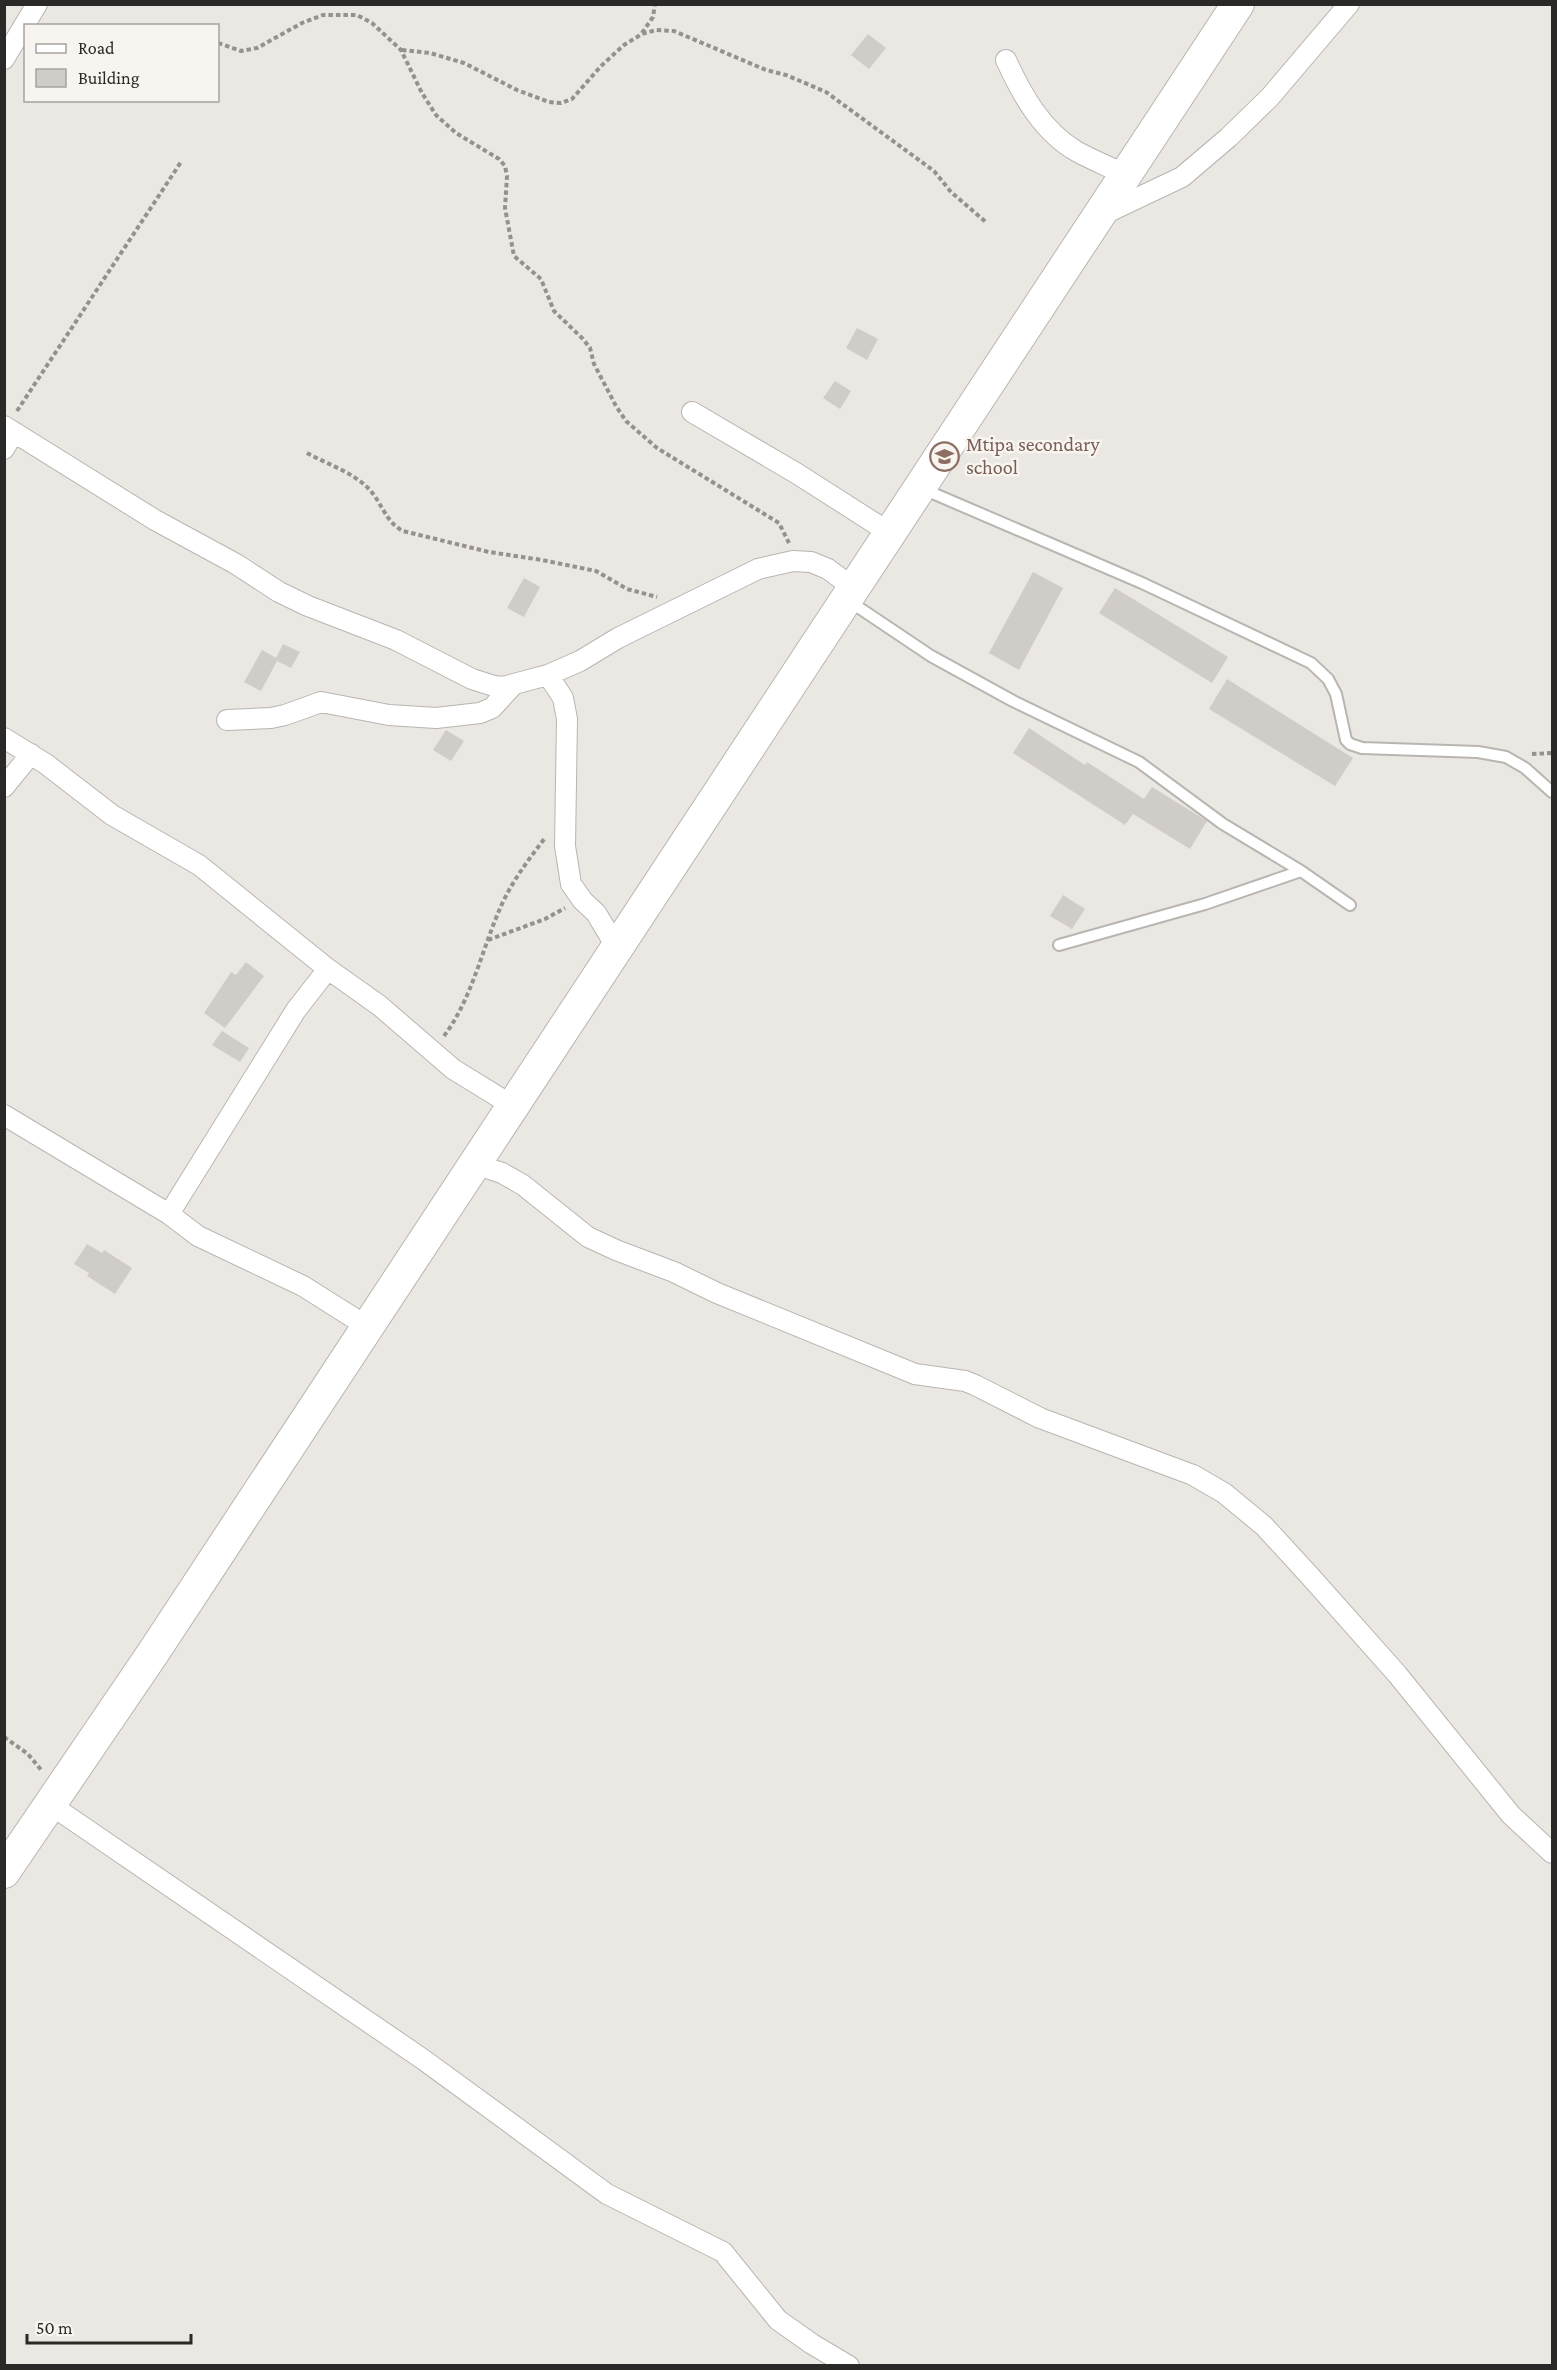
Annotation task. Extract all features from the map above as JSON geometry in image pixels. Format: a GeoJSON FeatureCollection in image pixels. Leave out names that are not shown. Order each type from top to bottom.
{"type":"FeatureCollection","features":[{"type":"Feature","properties":{"kind":"main road"},"geometry":{"type":"LineString","coordinates":[[4,1872],[55,1799],[368,1327],[1238,4]]}},
{"type":"Feature","properties":{"kind":"street"},"geometry":{"type":"LineString","coordinates":[[25,24],[37,4]]}},
{"type":"Feature","properties":{"kind":"street"},"geometry":{"type":"LineString","coordinates":[[1099,216],[1182,177],[1206,157],[1270,97],[1349,4]]}},
{"type":"Feature","properties":{"kind":"street"},"geometry":{"type":"LineString","coordinates":[[4,59],[24,26]]}},
{"type":"Feature","properties":{"kind":"street"},"geometry":{"type":"LineString","coordinates":[[1006,60],[1019,89],[1052,133],[1076,150],[1126,175]]}},
{"type":"Feature","properties":{"kind":"street"},"geometry":{"type":"LineString","coordinates":[[692,412],[814,484],[890,533]]}},
{"type":"Feature","properties":{"kind":"street"},"geometry":{"type":"LineString","coordinates":[[4,449],[8,428],[155,520],[236,564],[279,592],[308,606],[396,640],[472,679],[494,686],[503,687],[548,675],[580,661],[618,638],[758,569],[794,561],[811,562],[828,569],[844,581],[847,598]]}},
{"type":"Feature","properties":{"kind":"street"},"geometry":{"type":"LineString","coordinates":[[548,675],[563,698],[567,718],[565,846],[571,884],[583,901],[596,913],[617,948]]}},
{"type":"Feature","properties":{"kind":"street"},"geometry":{"type":"LineString","coordinates":[[227,720],[278,717],[321,702],[389,715],[436,718],[480,713],[492,708],[514,684]]}},
{"type":"Feature","properties":{"kind":"street"},"geometry":{"type":"LineString","coordinates":[[4,738],[31,754],[112,815],[199,865],[328,969],[380,1006],[453,1069],[513,1106]]}},
{"type":"Feature","properties":{"kind":"street"},"geometry":{"type":"LineString","coordinates":[[4,787],[31,754]]}},
{"type":"Feature","properties":{"kind":"street"},"geometry":{"type":"LineString","coordinates":[[170,1214],[296,1010],[328,969]]}},
{"type":"Feature","properties":{"kind":"street"},"geometry":{"type":"LineString","coordinates":[[4,1115],[170,1214],[198,1236],[303,1286],[368,1327]]}},
{"type":"Feature","properties":{"kind":"street"},"geometry":{"type":"LineString","coordinates":[[475,1164],[502,1173],[523,1185],[588,1237],[616,1250],[674,1272],[717,1293],[915,1374],[965,1381],[1040,1418],[1193,1475],[1224,1493],[1264,1526],[1397,1674],[1511,1815],[1552,1852]]}},
{"type":"Feature","properties":{"kind":"street"},"geometry":{"type":"LineString","coordinates":[[55,1799],[424,2060],[607,2194],[723,2252],[778,2320],[849,2366]]}},
{"type":"Feature","properties":{"kind":"lane"},"geometry":{"type":"LineString","coordinates":[[920,488],[1142,583],[1311,663],[1329,679],[1336,694],[1346,740],[1350,744],[1362,748],[1479,752],[1506,757],[1525,768],[1552,792]]}},
{"type":"Feature","properties":{"kind":"lane"},"geometry":{"type":"LineString","coordinates":[[847,598],[931,656],[1013,701],[1139,762],[1223,824],[1301,871],[1350,905]]}},
{"type":"Feature","properties":{"kind":"lane"},"geometry":{"type":"LineString","coordinates":[[1059,945],[1205,904],[1301,871]]}},
{"type":"Feature","properties":{"kind":"path"},"geometry":{"type":"LineString","coordinates":[[642,34],[653,17],[655,4]]}},
{"type":"Feature","properties":{"kind":"path"},"geometry":{"type":"LineString","coordinates":[[219,43],[241,51],[257,48],[302,23],[323,15],[357,15],[372,23],[401,50],[422,93],[436,115],[456,133],[499,159],[505,166],[507,176],[505,208],[514,256],[542,279],[554,311],[584,339],[616,406],[626,421],[657,448],[779,523],[788,539],[794,561]]}},
{"type":"Feature","properties":{"kind":"path"},"geometry":{"type":"LineString","coordinates":[[401,50],[430,53],[464,63],[518,90],[549,102],[561,102],[572,99],[601,66],[624,45],[642,34],[656,30],[674,32],[826,92],[934,171],[951,192],[987,223]]}},
{"type":"Feature","properties":{"kind":"path"},"geometry":{"type":"LineString","coordinates":[[8,428],[181,162]]}},
{"type":"Feature","properties":{"kind":"path"},"geometry":{"type":"LineString","coordinates":[[307,453],[358,479],[382,505],[387,518],[403,531],[489,552],[542,560],[596,572],[627,589],[684,606]]}},
{"type":"Feature","properties":{"kind":"path"},"geometry":{"type":"LineString","coordinates":[[433,1051],[452,1025],[464,1002],[502,904],[517,876],[566,812]]}},
{"type":"Feature","properties":{"kind":"path"},"geometry":{"type":"LineString","coordinates":[[488,940],[545,919],[583,901]]}},
{"type":"Feature","properties":{"kind":"path"},"geometry":{"type":"LineString","coordinates":[[4,1737],[28,1754],[55,1799]]}},
{"type":"Feature","properties":{"kind":"building"},"geometry":{"type":"Polygon","coordinates":[[[868,34],[886,48],[869,69],[851,55],[868,34]]]}},
{"type":"Feature","properties":{"kind":"building"},"geometry":{"type":"Polygon","coordinates":[[[857,328],[878,339],[867,360],[846,348],[857,328]]]}},
{"type":"Feature","properties":{"kind":"building"},"geometry":{"type":"Polygon","coordinates":[[[835,381],[851,391],[840,409],[823,398],[835,381]]]}},
{"type":"Feature","properties":{"kind":"building"},"geometry":{"type":"Polygon","coordinates":[[[1033,572],[1063,588],[1019,670],[989,653],[1033,572]]]}},
{"type":"Feature","properties":{"kind":"building"},"geometry":{"type":"Polygon","coordinates":[[[524,578],[540,587],[524,617],[507,608],[524,578]]]}},
{"type":"Feature","properties":{"kind":"building"},"geometry":{"type":"Polygon","coordinates":[[[1115,588],[1228,657],[1212,683],[1099,613],[1115,588]]]}},
{"type":"Feature","properties":{"kind":"building"},"geometry":{"type":"Polygon","coordinates":[[[283,644],[300,652],[291,668],[277,661],[261,691],[244,682],[262,650],[276,658],[283,644]]]}},
{"type":"Feature","properties":{"kind":"building"},"geometry":{"type":"Polygon","coordinates":[[[1227,679],[1353,758],[1335,786],[1209,709],[1227,679]]]}},
{"type":"Feature","properties":{"kind":"building"},"geometry":{"type":"Polygon","coordinates":[[[1029,728],[1085,765],[1087,762],[1144,799],[1152,787],[1207,821],[1190,849],[1133,814],[1125,825],[1013,753],[1029,728]]]}},
{"type":"Feature","properties":{"kind":"building"},"geometry":{"type":"Polygon","coordinates":[[[446,730],[464,741],[451,761],[433,750],[446,730]]]}},
{"type":"Feature","properties":{"kind":"building"},"geometry":{"type":"Polygon","coordinates":[[[1063,895],[1085,909],[1072,929],[1050,916],[1063,895]]]}},
{"type":"Feature","properties":{"kind":"building"},"geometry":{"type":"Polygon","coordinates":[[[246,962],[264,976],[225,1028],[204,1013],[231,972],[236,975],[246,962]]]}},
{"type":"Feature","properties":{"kind":"building"},"geometry":{"type":"Polygon","coordinates":[[[222,1031],[249,1048],[240,1062],[212,1045],[222,1031]]]}},
{"type":"Feature","properties":{"kind":"building"},"geometry":{"type":"Polygon","coordinates":[[[87,1244],[102,1253],[104,1250],[132,1268],[115,1294],[87,1276],[89,1273],[74,1264],[87,1244]]]}},
{"type":"Feature","properties":{"kind":"place","name":"Mtipa secondary school"},"geometry":{"type":"Point","coordinates":[945,456]}}]}
